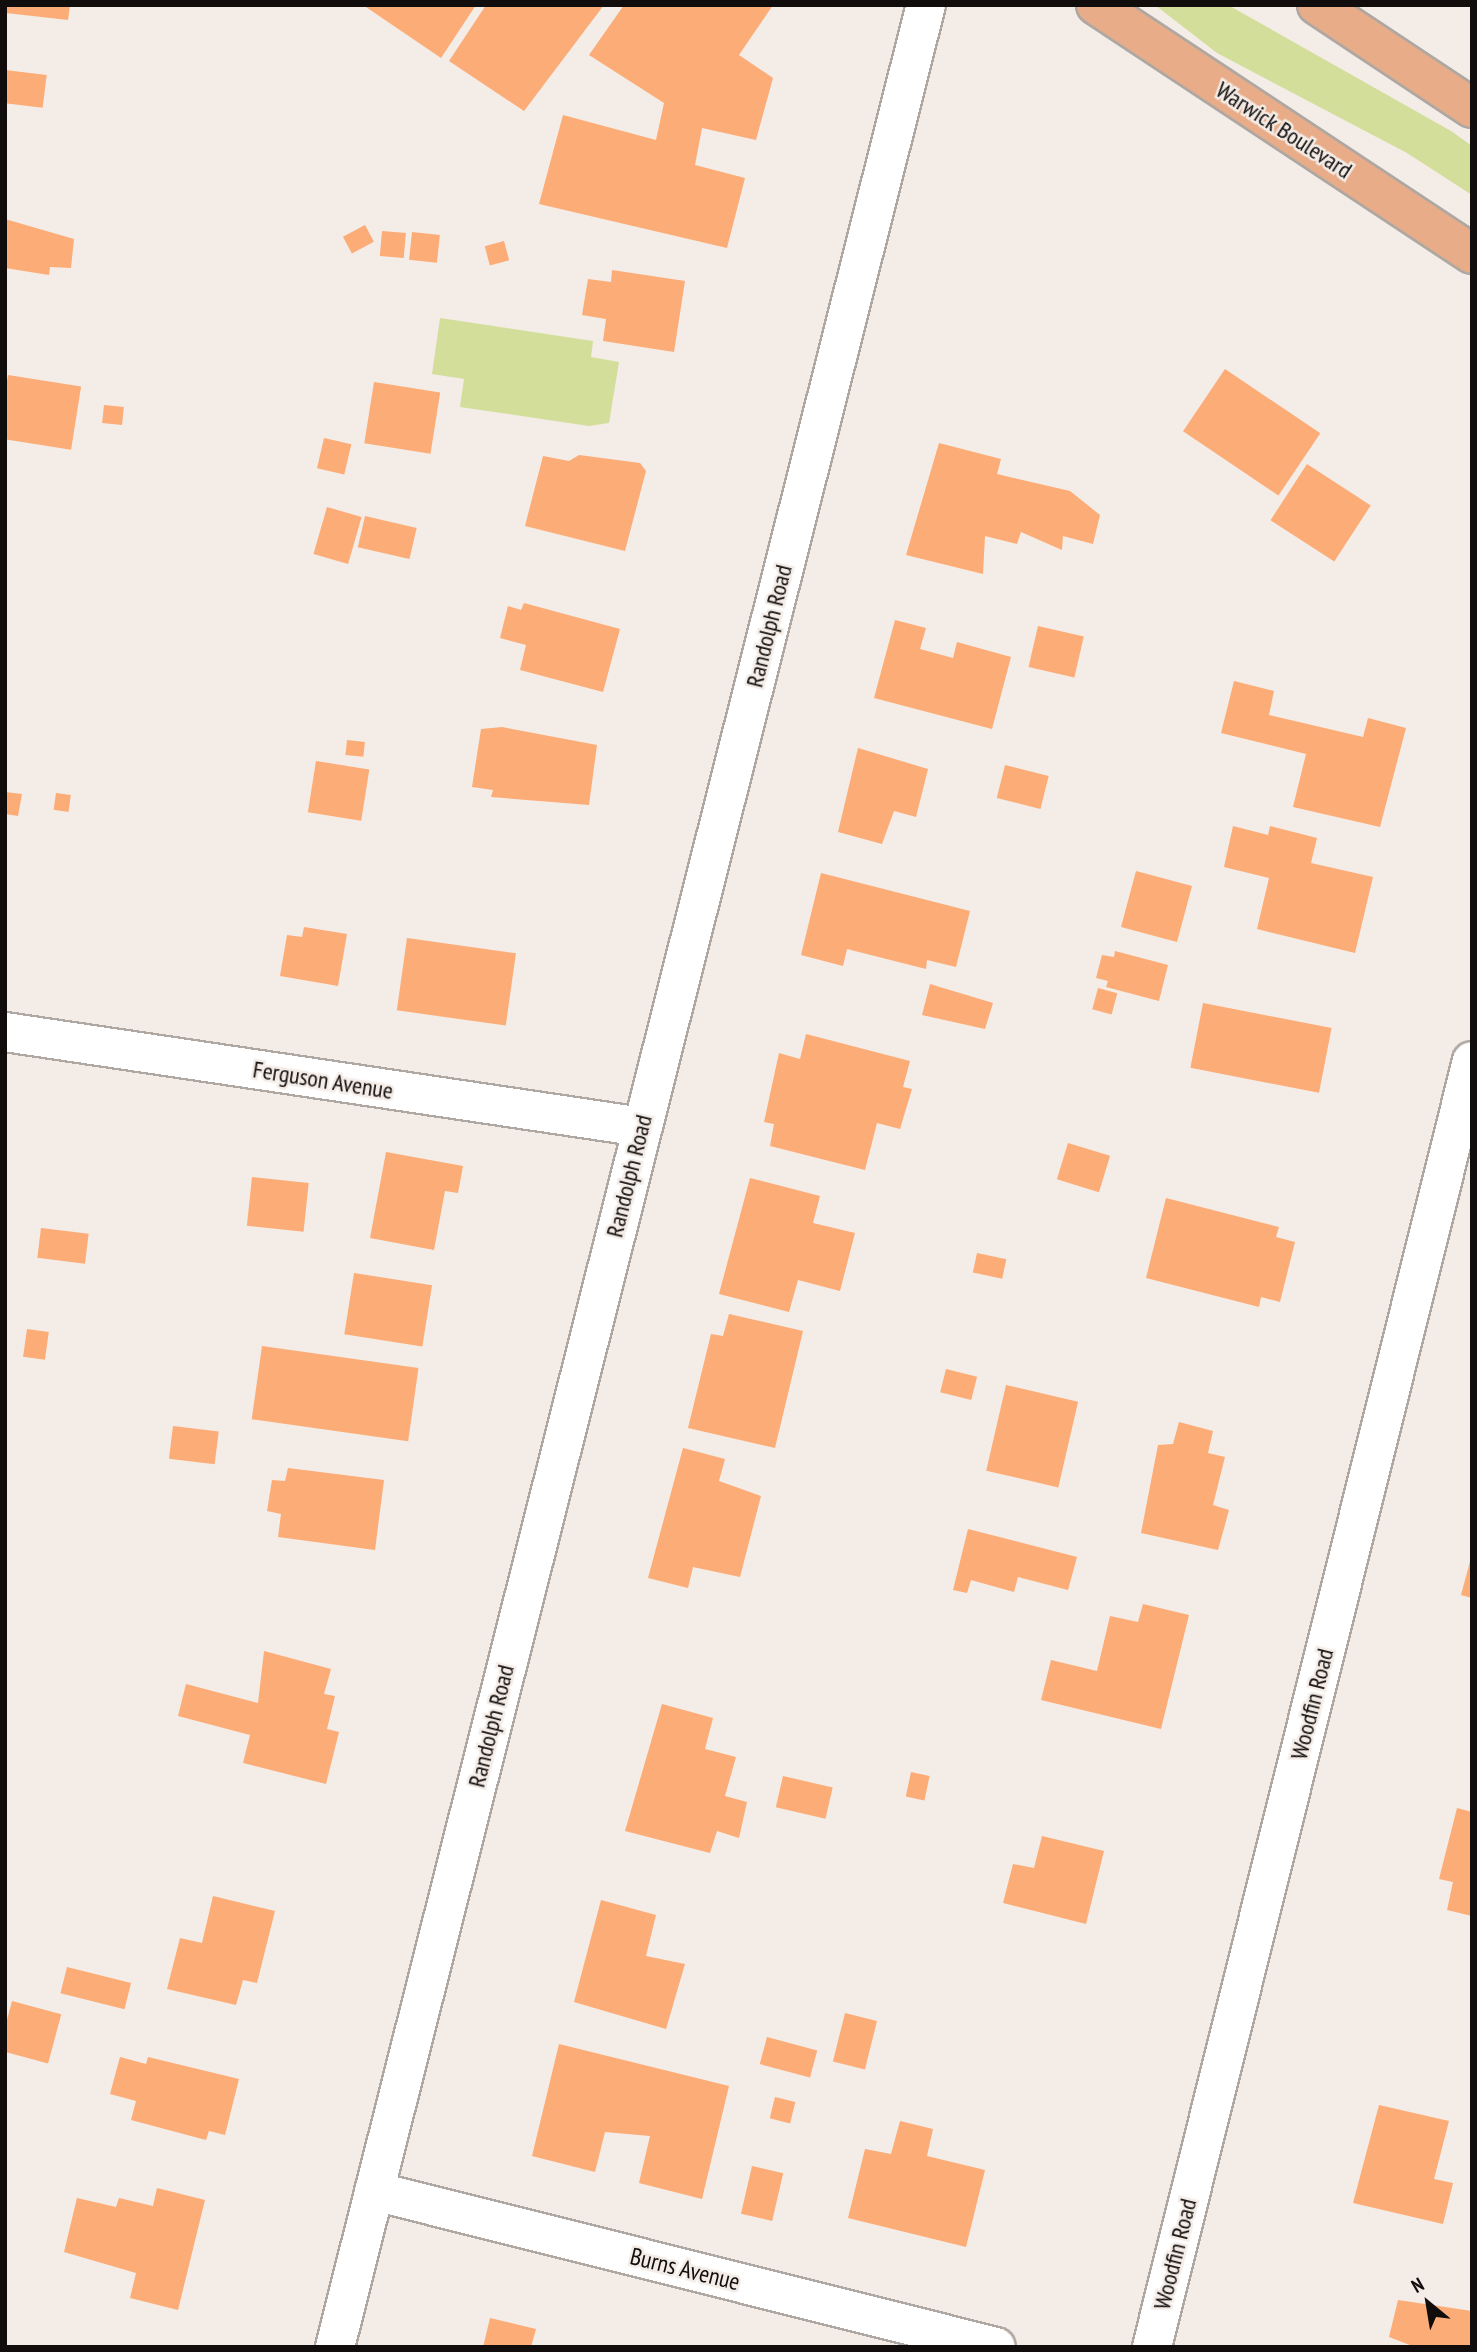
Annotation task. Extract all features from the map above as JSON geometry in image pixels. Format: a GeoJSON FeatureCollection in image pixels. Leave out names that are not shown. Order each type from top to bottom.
{"type":"FeatureCollection","features":[{"type":"Feature","properties":{"kind":"main road","name":"Warwick Boulevard"},"geometry":{"type":"LineString","coordinates":[[1096,5],[1472,254]]}},
{"type":"Feature","properties":{"kind":"main road"},"geometry":{"type":"LineString","coordinates":[[1317,5],[1472,108]]}},
{"type":"Feature","properties":{"kind":"street","name":"Randolph Road"},"geometry":{"type":"LineString","coordinates":[[335,2347],[926,5]]}},
{"type":"Feature","properties":{"kind":"street","name":"Ferguson Avenue"},"geometry":{"type":"LineString","coordinates":[[5,1032],[642,1127]]}},
{"type":"Feature","properties":{"kind":"street","name":"Woodfin Road"},"geometry":{"type":"LineString","coordinates":[[1152,2347],[1472,1061]]}},
{"type":"Feature","properties":{"kind":"street","name":"Burns Avenue"},"geometry":{"type":"LineString","coordinates":[[374,2191],[996,2347]]}},
{"type":"Feature","properties":{"kind":"green space"},"geometry":{"type":"Polygon","coordinates":[[[1155,5],[1228,5],[1451,131],[1472,146],[1472,195],[1407,153],[1217,53],[1155,5]]]}},
{"type":"Feature","properties":{"kind":"green space"},"geometry":{"type":"Polygon","coordinates":[[[440,318],[593,341],[591,357],[619,362],[609,423],[589,426],[460,407],[464,379],[432,374],[440,318]]]}},
{"type":"Feature","properties":{"kind":"building"},"geometry":{"type":"Polygon","coordinates":[[[7,5],[70,5],[68,20],[6,13],[7,5]]]}},
{"type":"Feature","properties":{"kind":"building"},"geometry":{"type":"Polygon","coordinates":[[[363,5],[476,5],[441,58],[363,5]]]}},
{"type":"Feature","properties":{"kind":"building"},"geometry":{"type":"Polygon","coordinates":[[[486,5],[604,5],[524,111],[449,61],[486,5]]]}},
{"type":"Feature","properties":{"kind":"building"},"geometry":{"type":"Polygon","coordinates":[[[624,5],[773,5],[739,55],[773,78],[756,140],[702,128],[695,165],[745,178],[727,248],[539,204],[563,115],[656,140],[664,103],[589,55],[624,5]]]}},
{"type":"Feature","properties":{"kind":"building"},"geometry":{"type":"Polygon","coordinates":[[[5,70],[47,75],[43,108],[5,103],[5,70]]]}},
{"type":"Feature","properties":{"kind":"building"},"geometry":{"type":"Polygon","coordinates":[[[5,219],[74,239],[71,268],[50,267],[49,275],[5,268],[5,219]]]}},
{"type":"Feature","properties":{"kind":"building"},"geometry":{"type":"Polygon","coordinates":[[[365,225],[374,242],[352,254],[343,237],[365,225]]]}},
{"type":"Feature","properties":{"kind":"building"},"geometry":{"type":"Polygon","coordinates":[[[382,231],[406,233],[404,258],[380,256],[382,231]]]}},
{"type":"Feature","properties":{"kind":"building"},"geometry":{"type":"Polygon","coordinates":[[[412,232],[440,235],[437,263],[409,260],[412,232]]]}},
{"type":"Feature","properties":{"kind":"building"},"geometry":{"type":"Polygon","coordinates":[[[504,241],[509,260],[490,265],[485,246],[504,241]]]}},
{"type":"Feature","properties":{"kind":"building"},"geometry":{"type":"Polygon","coordinates":[[[612,270],[685,281],[674,352],[603,341],[606,319],[582,315],[588,279],[611,282],[612,270]]]}},
{"type":"Feature","properties":{"kind":"building"},"geometry":{"type":"Polygon","coordinates":[[[1225,369],[1320,433],[1278,495],[1183,431],[1225,369]]]}},
{"type":"Feature","properties":{"kind":"building"},"geometry":{"type":"Polygon","coordinates":[[[8,375],[81,387],[71,450],[5,439],[5,394],[8,375]]]}},
{"type":"Feature","properties":{"kind":"building"},"geometry":{"type":"Polygon","coordinates":[[[374,382],[440,392],[430,454],[364,443],[374,382]]]}},
{"type":"Feature","properties":{"kind":"building"},"geometry":{"type":"Polygon","coordinates":[[[104,405],[124,407],[122,425],[102,423],[104,405]]]}},
{"type":"Feature","properties":{"kind":"building"},"geometry":{"type":"Polygon","coordinates":[[[324,438],[351,444],[344,475],[317,468],[324,438]]]}},
{"type":"Feature","properties":{"kind":"building"},"geometry":{"type":"Polygon","coordinates":[[[939,443],[1001,459],[997,474],[1070,491],[1100,515],[1093,544],[1063,536],[1062,550],[1021,532],[1017,544],[985,536],[983,574],[906,555],[939,443]]]}},
{"type":"Feature","properties":{"kind":"building"},"geometry":{"type":"Polygon","coordinates":[[[579,455],[640,463],[646,471],[625,551],[525,526],[543,456],[569,461],[579,455]]]}},
{"type":"Feature","properties":{"kind":"building"},"geometry":{"type":"Polygon","coordinates":[[[1307,464],[1371,505],[1334,562],[1271,520],[1307,464]]]}},
{"type":"Feature","properties":{"kind":"building"},"geometry":{"type":"Polygon","coordinates":[[[327,507],[362,517],[348,564],[313,554],[327,507]]]}},
{"type":"Feature","properties":{"kind":"building"},"geometry":{"type":"Polygon","coordinates":[[[365,516],[417,528],[409,559],[358,547],[365,516]]]}},
{"type":"Feature","properties":{"kind":"building"},"geometry":{"type":"Polygon","coordinates":[[[524,603],[620,629],[603,692],[520,670],[526,645],[500,638],[508,606],[521,610],[524,603]]]}},
{"type":"Feature","properties":{"kind":"building"},"geometry":{"type":"Polygon","coordinates":[[[895,620],[926,628],[920,649],[953,658],[957,642],[1011,657],[992,729],[874,698],[895,620]]]}},
{"type":"Feature","properties":{"kind":"building"},"geometry":{"type":"Polygon","coordinates":[[[1038,626],[1084,637],[1074,677],[1029,667],[1038,626]]]}},
{"type":"Feature","properties":{"kind":"building"},"geometry":{"type":"Polygon","coordinates":[[[1234,681],[1274,691],[1269,715],[1363,737],[1368,718],[1406,728],[1380,827],[1293,807],[1306,754],[1221,733],[1234,681]]]}},
{"type":"Feature","properties":{"kind":"building"},"geometry":{"type":"Polygon","coordinates":[[[502,727],[597,745],[589,805],[491,797],[493,790],[472,787],[481,729],[502,727]]]}},
{"type":"Feature","properties":{"kind":"building"},"geometry":{"type":"Polygon","coordinates":[[[347,740],[365,742],[363,757],[345,755],[347,740]]]}},
{"type":"Feature","properties":{"kind":"building"},"geometry":{"type":"Polygon","coordinates":[[[858,748],[928,769],[916,817],[894,811],[882,844],[838,832],[858,748]]]}},
{"type":"Feature","properties":{"kind":"building"},"geometry":{"type":"Polygon","coordinates":[[[316,761],[369,769],[361,821],[308,812],[316,761]]]}},
{"type":"Feature","properties":{"kind":"building"},"geometry":{"type":"Polygon","coordinates":[[[1005,765],[1049,776],[1040,809],[997,798],[1005,765]]]}},
{"type":"Feature","properties":{"kind":"building"},"geometry":{"type":"Polygon","coordinates":[[[5,792],[22,794],[18,816],[5,814],[5,792]]]}},
{"type":"Feature","properties":{"kind":"building"},"geometry":{"type":"Polygon","coordinates":[[[56,793],[71,795],[68,812],[54,810],[56,793]]]}},
{"type":"Feature","properties":{"kind":"building"},"geometry":{"type":"Polygon","coordinates":[[[1233,826],[1268,835],[1270,826],[1317,838],[1311,863],[1373,877],[1355,953],[1257,929],[1269,878],[1224,867],[1233,826]]]}},
{"type":"Feature","properties":{"kind":"building"},"geometry":{"type":"Polygon","coordinates":[[[1136,871],[1192,886],[1177,942],[1121,927],[1136,871]]]}},
{"type":"Feature","properties":{"kind":"building"},"geometry":{"type":"Polygon","coordinates":[[[821,873],[970,911],[956,967],[927,960],[926,969],[847,949],[843,966],[801,955],[821,873]]]}},
{"type":"Feature","properties":{"kind":"building"},"geometry":{"type":"Polygon","coordinates":[[[304,927],[347,934],[338,986],[280,976],[287,935],[302,937],[304,927]]]}},
{"type":"Feature","properties":{"kind":"building"},"geometry":{"type":"Polygon","coordinates":[[[407,938],[516,953],[506,1026],[397,1010],[407,938]]]}},
{"type":"Feature","properties":{"kind":"building"},"geometry":{"type":"Polygon","coordinates":[[[1115,951],[1168,965],[1159,1001],[1106,987],[1108,981],[1096,978],[1102,955],[1114,957],[1115,951]]]}},
{"type":"Feature","properties":{"kind":"building"},"geometry":{"type":"Polygon","coordinates":[[[930,984],[993,1003],[985,1029],[922,1015],[930,984]]]}},
{"type":"Feature","properties":{"kind":"building"},"geometry":{"type":"Polygon","coordinates":[[[1098,988],[1117,993],[1112,1014],[1092,1009],[1098,988]]]}},
{"type":"Feature","properties":{"kind":"building"},"geometry":{"type":"Polygon","coordinates":[[[1203,1003],[1332,1028],[1319,1093],[1190,1068],[1203,1003]]]}},
{"type":"Feature","properties":{"kind":"building"},"geometry":{"type":"Polygon","coordinates":[[[806,1034],[910,1061],[903,1087],[912,1089],[900,1129],[877,1123],[865,1170],[770,1146],[774,1124],[764,1122],[779,1053],[800,1059],[806,1034]]]}},
{"type":"Feature","properties":{"kind":"building"},"geometry":{"type":"Polygon","coordinates":[[[1068,1143],[1110,1156],[1099,1192],[1057,1179],[1068,1143]]]}},
{"type":"Feature","properties":{"kind":"building"},"geometry":{"type":"Polygon","coordinates":[[[386,1152],[463,1166],[458,1193],[445,1191],[434,1250],[370,1238],[386,1152]]]}},
{"type":"Feature","properties":{"kind":"building"},"geometry":{"type":"Polygon","coordinates":[[[252,1177],[309,1183],[304,1232],[247,1226],[252,1177]]]}},
{"type":"Feature","properties":{"kind":"building"},"geometry":{"type":"Polygon","coordinates":[[[750,1178],[820,1196],[813,1223],[855,1233],[840,1291],[798,1280],[789,1312],[719,1294],[750,1178]]]}},
{"type":"Feature","properties":{"kind":"building"},"geometry":{"type":"Polygon","coordinates":[[[1166,1198],[1279,1227],[1276,1237],[1295,1242],[1280,1302],[1261,1297],[1259,1307],[1146,1278],[1166,1198]]]}},
{"type":"Feature","properties":{"kind":"building"},"geometry":{"type":"Polygon","coordinates":[[[41,1228],[89,1234],[85,1264],[37,1258],[41,1228]]]}},
{"type":"Feature","properties":{"kind":"building"},"geometry":{"type":"Polygon","coordinates":[[[977,1253],[1006,1259],[1002,1279],[973,1273],[977,1253]]]}},
{"type":"Feature","properties":{"kind":"building"},"geometry":{"type":"Polygon","coordinates":[[[354,1273],[432,1285],[422,1347],[344,1334],[354,1273]]]}},
{"type":"Feature","properties":{"kind":"building"},"geometry":{"type":"Polygon","coordinates":[[[729,1314],[803,1331],[775,1448],[688,1428],[711,1334],[723,1336],[729,1314]]]}},
{"type":"Feature","properties":{"kind":"building"},"geometry":{"type":"Polygon","coordinates":[[[27,1329],[49,1332],[45,1360],[23,1357],[27,1329]]]}},
{"type":"Feature","properties":{"kind":"building"},"geometry":{"type":"Polygon","coordinates":[[[262,1346],[418,1368],[408,1441],[252,1419],[262,1346]]]}},
{"type":"Feature","properties":{"kind":"building"},"geometry":{"type":"Polygon","coordinates":[[[946,1369],[977,1377],[971,1400],[940,1392],[946,1369]]]}},
{"type":"Feature","properties":{"kind":"building"},"geometry":{"type":"Polygon","coordinates":[[[1006,1385],[1078,1402],[1058,1487],[986,1471],[1006,1385]]]}},
{"type":"Feature","properties":{"kind":"building"},"geometry":{"type":"Polygon","coordinates":[[[1179,1422],[1213,1431],[1208,1453],[1225,1457],[1213,1505],[1229,1510],[1218,1550],[1141,1533],[1158,1445],[1173,1444],[1179,1422]]]}},
{"type":"Feature","properties":{"kind":"building"},"geometry":{"type":"Polygon","coordinates":[[[173,1426],[219,1432],[215,1464],[169,1459],[173,1426]]]}},
{"type":"Feature","properties":{"kind":"building"},"geometry":{"type":"Polygon","coordinates":[[[683,1448],[725,1459],[719,1481],[761,1496],[740,1577],[693,1567],[688,1588],[648,1578],[683,1448]]]}},
{"type":"Feature","properties":{"kind":"building"},"geometry":{"type":"Polygon","coordinates":[[[288,1468],[384,1480],[375,1550],[278,1537],[281,1514],[267,1511],[272,1480],[285,1481],[288,1468]]]}},
{"type":"Feature","properties":{"kind":"building"},"geometry":{"type":"Polygon","coordinates":[[[968,1529],[1077,1557],[1068,1590],[1018,1577],[1014,1592],[971,1580],[967,1593],[953,1590],[968,1529]]]}},
{"type":"Feature","properties":{"kind":"building"},"geometry":{"type":"Polygon","coordinates":[[[1472,1554],[1472,1598],[1461,1595],[1472,1554]]]}},
{"type":"Feature","properties":{"kind":"building"},"geometry":{"type":"Polygon","coordinates":[[[1143,1604],[1189,1615],[1161,1729],[1041,1700],[1051,1660],[1097,1671],[1110,1616],[1138,1622],[1143,1604]]]}},
{"type":"Feature","properties":{"kind":"building"},"geometry":{"type":"Polygon","coordinates":[[[264,1651],[331,1669],[324,1694],[335,1696],[327,1729],[339,1732],[326,1784],[243,1763],[250,1735],[178,1716],[186,1684],[258,1703],[264,1651]]]}},
{"type":"Feature","properties":{"kind":"building"},"geometry":{"type":"Polygon","coordinates":[[[662,1704],[713,1718],[705,1749],[736,1757],[725,1796],[747,1802],[739,1838],[717,1831],[710,1853],[625,1831],[662,1704]]]}},
{"type":"Feature","properties":{"kind":"building"},"geometry":{"type":"Polygon","coordinates":[[[911,1772],[930,1776],[924,1800],[906,1796],[911,1772]]]}},
{"type":"Feature","properties":{"kind":"building"},"geometry":{"type":"Polygon","coordinates":[[[783,1776],[833,1787],[825,1819],[776,1807],[783,1776]]]}},
{"type":"Feature","properties":{"kind":"building"},"geometry":{"type":"Polygon","coordinates":[[[1457,1808],[1472,1812],[1472,1916],[1447,1910],[1453,1882],[1439,1879],[1457,1808]]]}},
{"type":"Feature","properties":{"kind":"building"},"geometry":{"type":"Polygon","coordinates":[[[1042,1836],[1104,1851],[1086,1924],[1003,1903],[1013,1864],[1034,1868],[1042,1836]]]}},
{"type":"Feature","properties":{"kind":"building"},"geometry":{"type":"Polygon","coordinates":[[[213,1896],[275,1911],[257,1983],[243,1980],[236,2005],[167,1989],[180,1938],[202,1943],[213,1896]]]}},
{"type":"Feature","properties":{"kind":"building"},"geometry":{"type":"Polygon","coordinates":[[[601,1900],[656,1915],[646,1956],[685,1964],[666,2029],[574,2002],[601,1900]]]}},
{"type":"Feature","properties":{"kind":"building"},"geometry":{"type":"Polygon","coordinates":[[[67,1967],[131,1983],[125,2009],[60,1993],[67,1967]]]}},
{"type":"Feature","properties":{"kind":"building"},"geometry":{"type":"Polygon","coordinates":[[[12,2001],[61,2014],[48,2063],[5,2052],[5,2027],[12,2001]]]}},
{"type":"Feature","properties":{"kind":"building"},"geometry":{"type":"Polygon","coordinates":[[[845,2013],[877,2021],[865,2069],[833,2062],[845,2013]]]}},
{"type":"Feature","properties":{"kind":"building"},"geometry":{"type":"Polygon","coordinates":[[[767,2037],[817,2050],[810,2078],[760,2064],[767,2037]]]}},
{"type":"Feature","properties":{"kind":"building"},"geometry":{"type":"Polygon","coordinates":[[[559,2044],[729,2086],[702,2199],[639,2183],[650,2136],[605,2132],[595,2172],[532,2156],[559,2044]]]}},
{"type":"Feature","properties":{"kind":"building"},"geometry":{"type":"Polygon","coordinates":[[[120,2057],[146,2064],[148,2057],[239,2079],[225,2135],[209,2131],[206,2140],[131,2120],[136,2101],[110,2094],[120,2057]]]}},
{"type":"Feature","properties":{"kind":"building"},"geometry":{"type":"Polygon","coordinates":[[[775,2097],[795,2102],[790,2123],[770,2118],[775,2097]]]}},
{"type":"Feature","properties":{"kind":"building"},"geometry":{"type":"Polygon","coordinates":[[[1379,2105],[1449,2121],[1434,2179],[1453,2183],[1443,2224],[1353,2203],[1379,2105]]]}},
{"type":"Feature","properties":{"kind":"building"},"geometry":{"type":"Polygon","coordinates":[[[900,2121],[933,2129],[927,2156],[985,2170],[966,2247],[848,2218],[865,2149],[891,2154],[900,2121]]]}},
{"type":"Feature","properties":{"kind":"building"},"geometry":{"type":"Polygon","coordinates":[[[752,2166],[783,2173],[772,2221],[741,2214],[752,2166]]]}},
{"type":"Feature","properties":{"kind":"building"},"geometry":{"type":"Polygon","coordinates":[[[157,2188],[205,2200],[178,2310],[130,2298],[136,2273],[64,2252],[77,2198],[116,2207],[119,2198],[153,2206],[157,2188]]]}},
{"type":"Feature","properties":{"kind":"building"},"geometry":{"type":"Polygon","coordinates":[[[1398,2300],[1472,2311],[1472,2347],[1415,2347],[1389,2337],[1398,2300]]]}},
{"type":"Feature","properties":{"kind":"building"},"geometry":{"type":"Polygon","coordinates":[[[490,2318],[536,2329],[531,2347],[483,2347],[490,2318]]]}}]}
